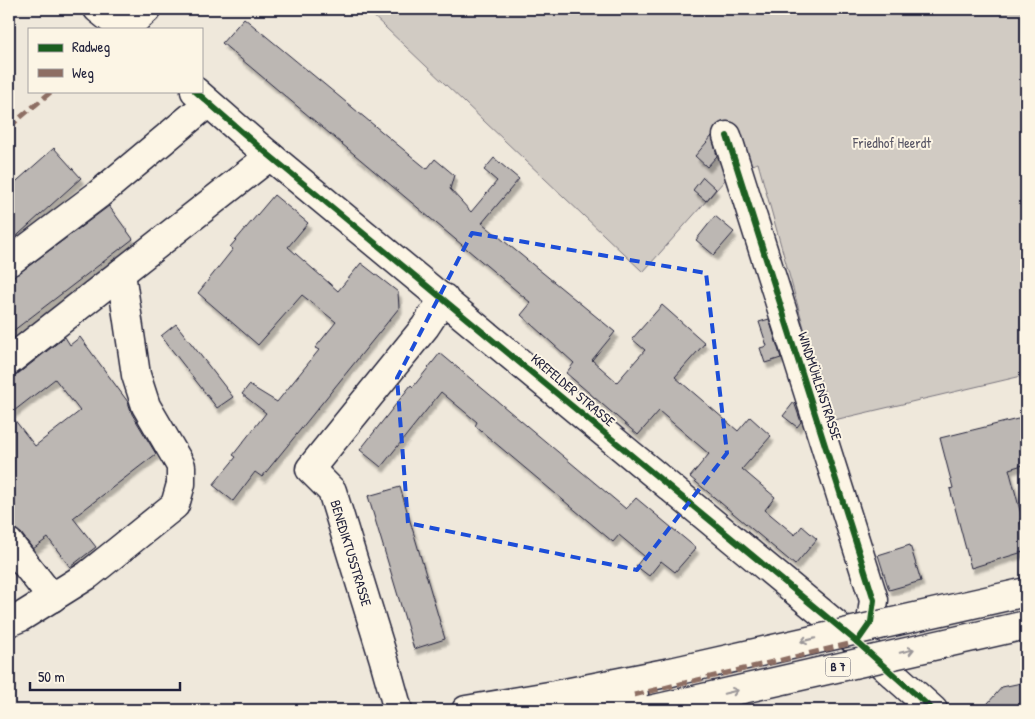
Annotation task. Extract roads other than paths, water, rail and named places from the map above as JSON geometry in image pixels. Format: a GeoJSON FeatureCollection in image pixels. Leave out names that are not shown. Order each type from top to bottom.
{"type":"FeatureCollection","features":[{"type":"Feature","properties":{"kind":"main road"},"geometry":{"type":"LineString","coordinates":[[98,9],[123,28]]}},
{"type":"Feature","properties":{"kind":"main road"},"geometry":{"type":"LineString","coordinates":[[125,28],[147,9]]}},
{"type":"Feature","properties":{"kind":"main road"},"geometry":{"type":"LineString","coordinates":[[9,262],[99,194],[202,97]]}},
{"type":"Feature","properties":{"kind":"main road","name":"KREFELDER STRASSE"},"geometry":{"type":"LineString","coordinates":[[202,97],[270,156],[444,298],[857,642],[933,710]]}},
{"type":"Feature","properties":{"kind":"main road","name":"WINDMÜHLENSTRASSE"},"geometry":{"type":"LineString","coordinates":[[727,136],[874,600],[871,622],[857,642]]}},
{"type":"Feature","properties":{"kind":"main road"},"geometry":{"type":"LineString","coordinates":[[9,361],[270,156]]}},
{"type":"Feature","properties":{"kind":"main road"},"geometry":{"type":"LineString","coordinates":[[9,622],[21,617],[88,575],[175,505],[181,484],[181,466],[146,406],[136,375],[120,273]]}},
{"type":"Feature","properties":{"kind":"main road","name":"BENEDIKTUSSTRASSE"},"geometry":{"type":"LineString","coordinates":[[398,710],[332,491],[310,469],[425,327],[444,298]]}},
{"type":"Feature","properties":{"kind":"main road"},"geometry":{"type":"LineString","coordinates":[[9,543],[52,598]]}},
{"type":"Feature","properties":{"kind":"main road"},"geometry":{"type":"LineString","coordinates":[[466,710],[555,695],[670,672],[1026,592]]}},
{"type":"Feature","properties":{"kind":"main road"},"geometry":{"type":"LineString","coordinates":[[857,642],[1026,606]]}},
{"type":"Feature","properties":{"kind":"main road","name":"B 7"},"geometry":{"type":"LineString","coordinates":[[642,702],[1026,625]]}},
{"type":"Feature","properties":{"kind":"main road"},"geometry":{"type":"LineString","coordinates":[[550,710],[642,702]]}},
{"type":"Feature","properties":{"kind":"park label","name":"Friedhof Heerdt"},"geometry":{"type":"Point","coordinates":[892,143]}}]}
